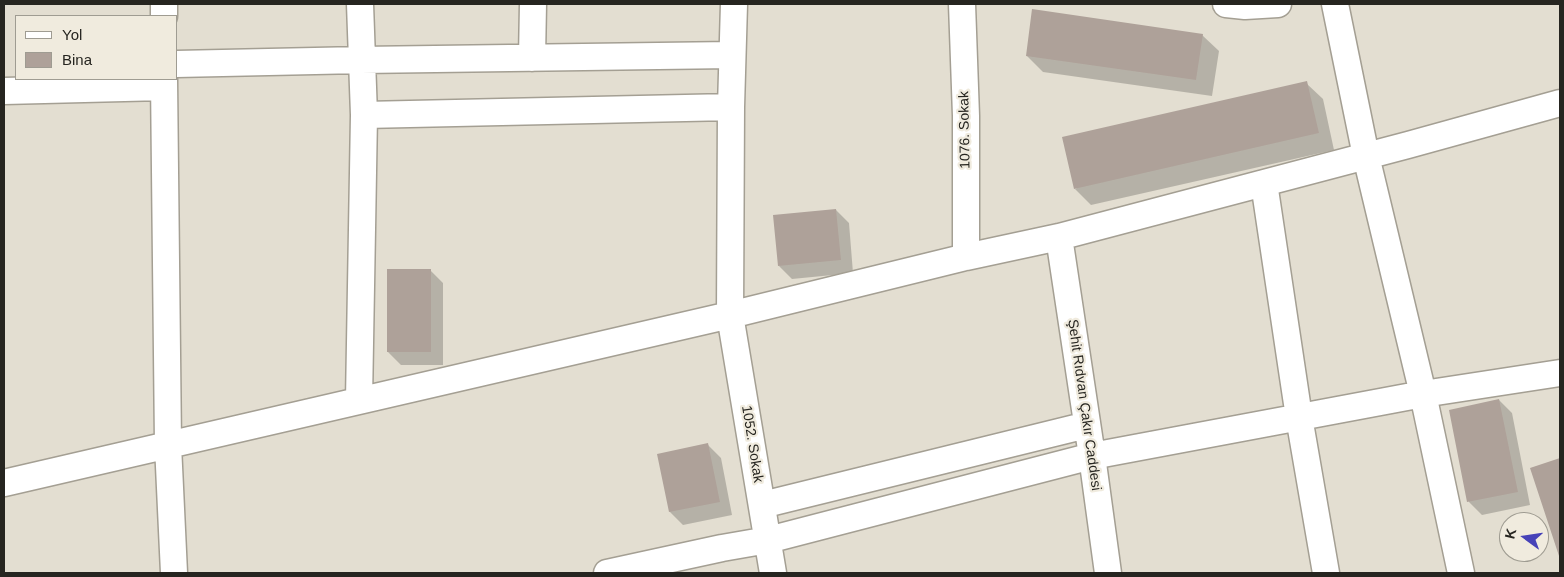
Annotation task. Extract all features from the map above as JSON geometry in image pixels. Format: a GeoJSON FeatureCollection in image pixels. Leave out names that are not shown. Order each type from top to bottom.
{"type":"FeatureCollection","features":[{"type":"Feature","properties":{"kind":"street"},"geometry":{"type":"LineString","coordinates":[[359,400],[364,116],[360,4]]}},
{"type":"Feature","properties":{"kind":"street"},"geometry":{"type":"LineString","coordinates":[[532,58],[533,4]]}},
{"type":"Feature","properties":{"kind":"street","name":"1052. Sokak"},"geometry":{"type":"LineString","coordinates":[[734,4],[731,107],[730,315],[773,573]]}},
{"type":"Feature","properties":{"kind":"street","name":"1076. Sokak"},"geometry":{"type":"LineString","coordinates":[[962,4],[966,116],[966,257]]}},
{"type":"Feature","properties":{"kind":"street"},"geometry":{"type":"LineString","coordinates":[[1226,4],[1244,6],[1278,4]]}},
{"type":"Feature","properties":{"kind":"street"},"geometry":{"type":"LineString","coordinates":[[1335,4],[1366,156],[1423,394],[1461,573]]}},
{"type":"Feature","properties":{"kind":"street"},"geometry":{"type":"LineString","coordinates":[[178,64],[732,55]]}},
{"type":"Feature","properties":{"kind":"street"},"geometry":{"type":"LineString","coordinates":[[4,91],[164,83],[168,446],[174,573]]}},
{"type":"Feature","properties":{"kind":"street"},"geometry":{"type":"LineString","coordinates":[[4,484],[730,315],[966,257],[1059,237],[1560,103]]}},
{"type":"Feature","properties":{"kind":"street"},"geometry":{"type":"LineString","coordinates":[[364,116],[731,107]]}},
{"type":"Feature","properties":{"kind":"street"},"geometry":{"type":"LineString","coordinates":[[1264,183],[1299,417],[1326,573]]}},
{"type":"Feature","properties":{"kind":"street","name":"Şehit Rıdvan Çakır Caddesi"},"geometry":{"type":"LineString","coordinates":[[1059,237],[1108,573]]}},
{"type":"Feature","properties":{"kind":"street"},"geometry":{"type":"LineString","coordinates":[[607,573],[768,540],[1092,456],[1423,394],[1560,373]]}},
{"type":"Feature","properties":{"kind":"street"},"geometry":{"type":"LineString","coordinates":[[762,505],[1087,425]]}},
{"type":"Feature","properties":{"kind":"building"},"geometry":{"type":"Polygon","coordinates":[[[1032,9],[1203,34],[1196,80],[1026,56],[1032,9]]]}},
{"type":"Feature","properties":{"kind":"building"},"geometry":{"type":"Polygon","coordinates":[[[1307,81],[1319,133],[1074,189],[1062,137],[1307,81]]]}},
{"type":"Feature","properties":{"kind":"building"},"geometry":{"type":"Polygon","coordinates":[[[836,209],[841,260],[778,266],[773,215],[836,209]]]}},
{"type":"Feature","properties":{"kind":"building"},"geometry":{"type":"Polygon","coordinates":[[[387,269],[431,269],[431,352],[387,352],[387,269]]]}},
{"type":"Feature","properties":{"kind":"building"},"geometry":{"type":"Polygon","coordinates":[[[1499,399],[1518,492],[1467,502],[1449,410],[1499,399]]]}},
{"type":"Feature","properties":{"kind":"building"},"geometry":{"type":"Polygon","coordinates":[[[708,443],[720,502],[669,512],[657,454],[708,443]]]}},
{"type":"Feature","properties":{"kind":"building"},"geometry":{"type":"Polygon","coordinates":[[[1560,458],[1560,559],[1549,526],[1549,512],[1545,512],[1530,468],[1560,458]]]}}]}
